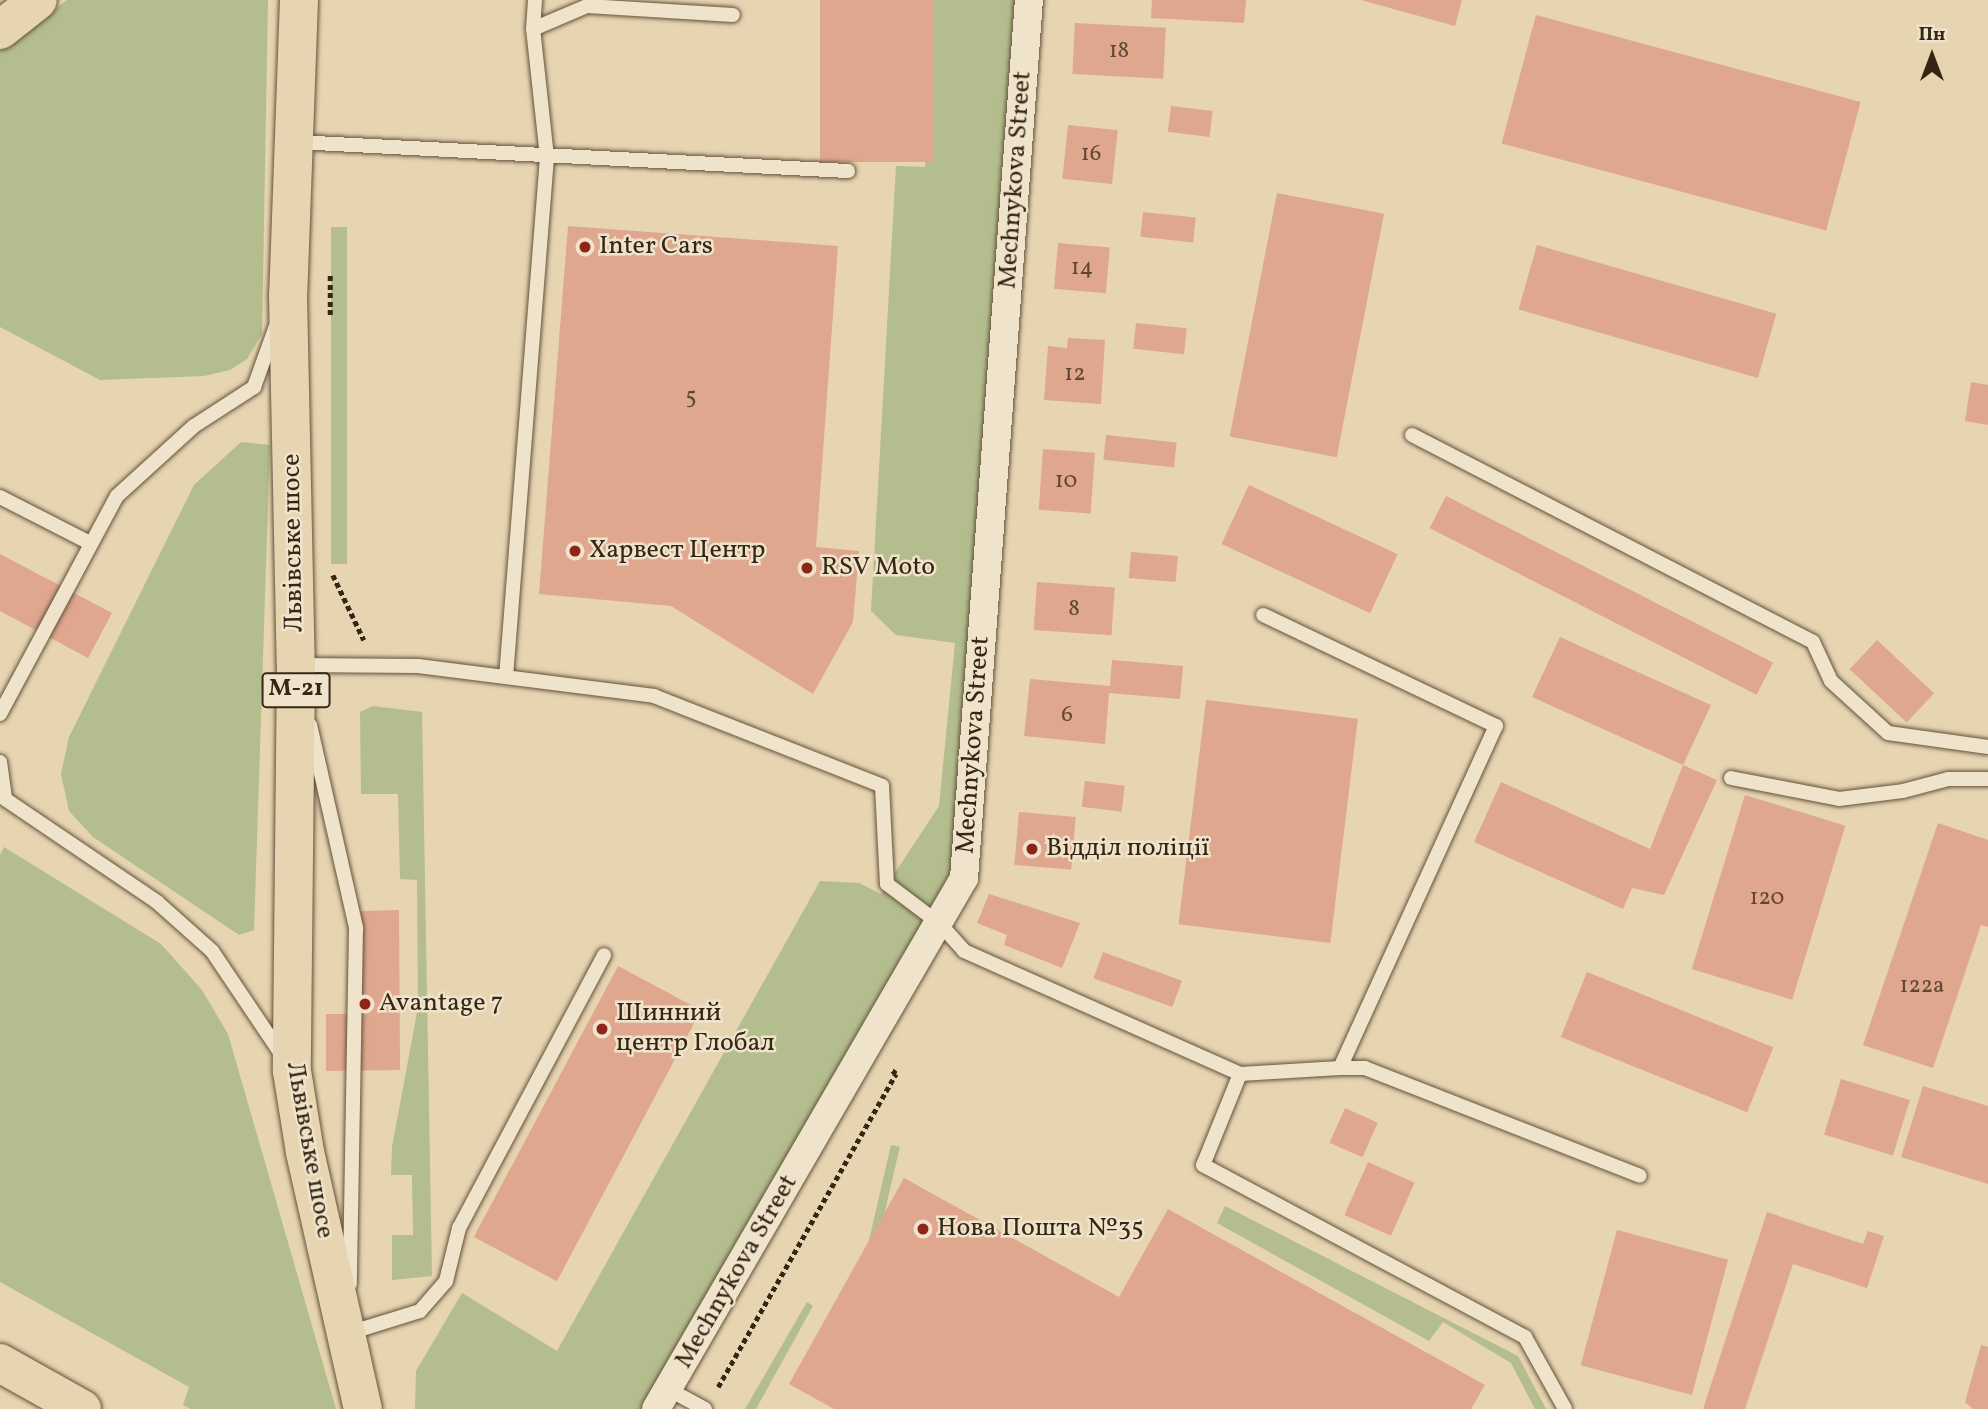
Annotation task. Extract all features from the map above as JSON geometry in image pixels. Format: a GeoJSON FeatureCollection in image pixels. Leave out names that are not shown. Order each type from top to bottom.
{"type":"FeatureCollection","features":[{"type":"Feature","properties":{"kind":"highway"},"geometry":{"type":"LineString","coordinates":[[0,6],[15,0]]}},
{"type":"Feature","properties":{"kind":"highway"},"geometry":{"type":"LineString","coordinates":[[0,30],[38,0]]}},
{"type":"Feature","properties":{"kind":"highway","name":"Львівське шосе"},"geometry":{"type":"LineString","coordinates":[[299,0],[291,142],[288,295],[296,664],[292,1071],[319,1220],[349,1336],[359,1391]]}},
{"type":"Feature","properties":{"kind":"highway"},"geometry":{"type":"LineString","coordinates":[[0,1363],[82,1409]]}},
{"type":"Feature","properties":{"kind":"highway","name":"М-21"},"geometry":{"type":"LineString","coordinates":[[359,1391],[376,1409]]}},
{"type":"Feature","properties":{"kind":"street","name":"Mechnykova Street"},"geometry":{"type":"LineString","coordinates":[[662,1399],[940,924],[964,878],[1029,0]]}},
{"type":"Feature","properties":{"kind":"lane"},"geometry":{"type":"LineString","coordinates":[[506,677],[547,157],[533,29],[535,0]]}},
{"type":"Feature","properties":{"kind":"lane"},"geometry":{"type":"LineString","coordinates":[[533,29],[587,6],[733,15]]}},
{"type":"Feature","properties":{"kind":"lane"},"geometry":{"type":"LineString","coordinates":[[291,142],[848,171]]}},
{"type":"Feature","properties":{"kind":"lane"},"geometry":{"type":"LineString","coordinates":[[0,714],[117,496],[194,426],[254,387],[288,295]]}},
{"type":"Feature","properties":{"kind":"lane"},"geometry":{"type":"LineString","coordinates":[[1412,435],[1813,642],[1831,681],[1888,733],[1988,747]]}},
{"type":"Feature","properties":{"kind":"lane"},"geometry":{"type":"LineString","coordinates":[[0,497],[90,543]]}},
{"type":"Feature","properties":{"kind":"lane"},"geometry":{"type":"LineString","coordinates":[[1263,615],[1496,726],[1340,1068]]}},
{"type":"Feature","properties":{"kind":"lane"},"geometry":{"type":"LineString","coordinates":[[604,955],[459,1228],[446,1281],[421,1311],[349,1336],[356,928],[296,664],[377,666],[506,677],[654,696],[882,786],[887,884],[940,924],[964,951],[1240,1074],[1365,1068],[1640,1176]]}},
{"type":"Feature","properties":{"kind":"lane"},"geometry":{"type":"LineString","coordinates":[[0,762],[5,799],[157,902],[212,951],[292,1071]]}},
{"type":"Feature","properties":{"kind":"lane"},"geometry":{"type":"LineString","coordinates":[[1731,778],[1839,799],[1903,791],[1948,779],[1988,779]]}},
{"type":"Feature","properties":{"kind":"lane"},"geometry":{"type":"LineString","coordinates":[[1240,1074],[1203,1165],[1525,1337],[1565,1409]]}},
{"type":"Feature","properties":{"kind":"lane"},"geometry":{"type":"LineString","coordinates":[[662,1399],[708,1403]]}},
{"type":"Feature","properties":{"kind":"path"},"geometry":{"type":"LineString","coordinates":[[330,267],[330,321]]}},
{"type":"Feature","properties":{"kind":"path"},"geometry":{"type":"LineString","coordinates":[[330,568],[377,666]]}},
{"type":"Feature","properties":{"kind":"path"},"geometry":{"type":"LineString","coordinates":[[708,1403],[895,1074],[867,1049]]}},
{"type":"Feature","properties":{"kind":"green space"},"geometry":{"type":"Polygon","coordinates":[[[67,0],[268,0],[262,334],[247,359],[230,370],[204,376],[100,380],[0,327],[0,51],[67,0]]]}},
{"type":"Feature","properties":{"kind":"green space"},"geometry":{"type":"Polygon","coordinates":[[[933,0],[1029,0],[964,878],[656,1409],[415,1409],[416,1371],[462,1293],[557,1351],[820,881],[859,883],[881,894],[939,806],[955,643],[896,635],[871,611],[896,166],[925,167],[933,0]]]}},
{"type":"Feature","properties":{"kind":"green space"},"geometry":{"type":"Polygon","coordinates":[[[331,227],[347,227],[347,564],[331,564],[331,227]]]}},
{"type":"Feature","properties":{"kind":"green space"},"geometry":{"type":"Polygon","coordinates":[[[241,442],[270,445],[254,930],[239,935],[93,837],[69,811],[61,774],[69,737],[194,485],[241,442]]]}},
{"type":"Feature","properties":{"kind":"green space"},"geometry":{"type":"Polygon","coordinates":[[[373,706],[422,712],[432,1276],[392,1280],[392,1235],[413,1235],[412,1175],[391,1175],[392,1147],[418,1007],[417,880],[400,879],[398,794],[361,794],[360,712],[373,706]]]}},
{"type":"Feature","properties":{"kind":"green space"},"geometry":{"type":"Polygon","coordinates":[[[4,847],[161,944],[202,990],[228,1034],[336,1409],[191,1409],[183,1405],[189,1387],[0,1282],[0,855],[4,847]]]}},
{"type":"Feature","properties":{"kind":"green space"},"geometry":{"type":"Polygon","coordinates":[[[891,1145],[900,1147],[863,1308],[854,1306],[891,1145]]]}},
{"type":"Feature","properties":{"kind":"green space"},"geometry":{"type":"Polygon","coordinates":[[[1225,1206],[1518,1356],[1546,1409],[1535,1409],[1511,1363],[1443,1322],[1429,1341],[1217,1223],[1225,1206]]]}},
{"type":"Feature","properties":{"kind":"green space"},"geometry":{"type":"Polygon","coordinates":[[[807,1302],[813,1306],[756,1409],[745,1409],[807,1302]]]}},
{"type":"Feature","properties":{"kind":"building"},"geometry":{"type":"Polygon","coordinates":[[[820,0],[933,0],[933,162],[820,162],[820,0]]]}},
{"type":"Feature","properties":{"kind":"building"},"geometry":{"type":"Polygon","coordinates":[[[1152,0],[1246,0],[1244,23],[1151,18],[1152,0]]]}},
{"type":"Feature","properties":{"kind":"building"},"geometry":{"type":"Polygon","coordinates":[[[1361,0],[1462,0],[1455,26],[1361,0]]]}},
{"type":"Feature","properties":{"kind":"building"},"geometry":{"type":"Polygon","coordinates":[[[1536,15],[1861,102],[1826,230],[1502,143],[1536,15]]]}},
{"type":"Feature","properties":{"kind":"building"},"geometry":{"type":"Polygon","coordinates":[[[1075,23],[1166,28],[1163,79],[1072,74],[1075,23]]]}},
{"type":"Feature","properties":{"kind":"building"},"geometry":{"type":"Polygon","coordinates":[[[1171,106],[1213,111],[1210,137],[1168,132],[1171,106]]]}},
{"type":"Feature","properties":{"kind":"building"},"geometry":{"type":"Polygon","coordinates":[[[1068,125],[1118,130],[1112,184],[1062,179],[1068,125]]]}},
{"type":"Feature","properties":{"kind":"building"},"geometry":{"type":"Polygon","coordinates":[[[1277,193],[1384,214],[1337,457],[1230,436],[1277,193]]]}},
{"type":"Feature","properties":{"kind":"building"},"geometry":{"type":"Polygon","coordinates":[[[1143,212],[1196,218],[1193,242],[1140,237],[1143,212]]]}},
{"type":"Feature","properties":{"kind":"building"},"geometry":{"type":"Polygon","coordinates":[[[568,226],[838,246],[816,547],[859,551],[853,622],[813,694],[671,606],[539,594],[568,226]]]}},
{"type":"Feature","properties":{"kind":"building"},"geometry":{"type":"Polygon","coordinates":[[[1058,243],[1110,248],[1106,293],[1054,289],[1058,243]]]}},
{"type":"Feature","properties":{"kind":"building"},"geometry":{"type":"Polygon","coordinates":[[[1537,245],[1776,314],[1758,378],[1519,309],[1537,245]]]}},
{"type":"Feature","properties":{"kind":"building"},"geometry":{"type":"Polygon","coordinates":[[[1136,323],[1187,328],[1184,354],[1133,349],[1136,323]]]}},
{"type":"Feature","properties":{"kind":"building"},"geometry":{"type":"Polygon","coordinates":[[[1068,338],[1105,340],[1101,404],[1044,400],[1048,346],[1067,348],[1068,338]]]}},
{"type":"Feature","properties":{"kind":"building"},"geometry":{"type":"Polygon","coordinates":[[[1971,382],[1988,385],[1988,425],[1965,421],[1971,382]]]}},
{"type":"Feature","properties":{"kind":"building"},"geometry":{"type":"Polygon","coordinates":[[[1106,435],[1177,442],[1174,467],[1103,460],[1106,435]]]}},
{"type":"Feature","properties":{"kind":"building"},"geometry":{"type":"Polygon","coordinates":[[[1043,449],[1095,453],[1091,513],[1039,510],[1043,449]]]}},
{"type":"Feature","properties":{"kind":"building"},"geometry":{"type":"Polygon","coordinates":[[[1249,485],[1398,554],[1370,613],[1222,544],[1249,485]]]}},
{"type":"Feature","properties":{"kind":"building"},"geometry":{"type":"Polygon","coordinates":[[[1446,496],[1773,663],[1757,695],[1430,528],[1446,496]]]}},
{"type":"Feature","properties":{"kind":"building"},"geometry":{"type":"Polygon","coordinates":[[[1131,552],[1178,556],[1176,582],[1129,578],[1131,552]]]}},
{"type":"Feature","properties":{"kind":"building"},"geometry":{"type":"Polygon","coordinates":[[[0,554],[112,613],[88,658],[0,611],[0,554]]]}},
{"type":"Feature","properties":{"kind":"building"},"geometry":{"type":"Polygon","coordinates":[[[1037,582],[1115,587],[1111,635],[1034,630],[1037,582]]]}},
{"type":"Feature","properties":{"kind":"building"},"geometry":{"type":"Polygon","coordinates":[[[1560,637],[1711,705],[1683,765],[1532,697],[1560,637]]]}},
{"type":"Feature","properties":{"kind":"building"},"geometry":{"type":"Polygon","coordinates":[[[1877,640],[1934,693],[1907,722],[1850,669],[1877,640]]]}},
{"type":"Feature","properties":{"kind":"building"},"geometry":{"type":"Polygon","coordinates":[[[1112,660],[1183,666],[1180,699],[1109,693],[1105,744],[1024,736],[1030,679],[1110,686],[1112,660]]]}},
{"type":"Feature","properties":{"kind":"building"},"geometry":{"type":"Polygon","coordinates":[[[1206,700],[1358,719],[1330,943],[1178,924],[1206,700]]]}},
{"type":"Feature","properties":{"kind":"building"},"geometry":{"type":"Polygon","coordinates":[[[1683,765],[1717,780],[1664,895],[1632,888],[1623,909],[1474,842],[1501,782],[1650,849],[1683,765]]]}},
{"type":"Feature","properties":{"kind":"building"},"geometry":{"type":"Polygon","coordinates":[[[1085,781],[1125,786],[1122,812],[1082,807],[1085,781]]]}},
{"type":"Feature","properties":{"kind":"building"},"geometry":{"type":"Polygon","coordinates":[[[1745,795],[1845,826],[1792,1000],[1692,969],[1745,795]]]}},
{"type":"Feature","properties":{"kind":"building"},"geometry":{"type":"Polygon","coordinates":[[[1019,812],[1076,817],[1071,870],[1014,865],[1019,812]]]}},
{"type":"Feature","properties":{"kind":"building"},"geometry":{"type":"Polygon","coordinates":[[[1938,823],[1988,840],[1988,927],[1981,925],[1933,1068],[1863,1045],[1938,823]]]}},
{"type":"Feature","properties":{"kind":"building"},"geometry":{"type":"Polygon","coordinates":[[[989,894],[1080,923],[1062,968],[1004,945],[1007,935],[977,923],[989,894]]]}},
{"type":"Feature","properties":{"kind":"building"},"geometry":{"type":"Polygon","coordinates":[[[399,910],[400,1070],[326,1071],[326,1014],[350,1014],[348,944],[361,942],[361,911],[399,910]]]}},
{"type":"Feature","properties":{"kind":"building"},"geometry":{"type":"Polygon","coordinates":[[[1103,952],[1182,981],[1172,1007],[1093,978],[1103,952]]]}},
{"type":"Feature","properties":{"kind":"building"},"geometry":{"type":"Polygon","coordinates":[[[618,966],[701,1010],[557,1281],[474,1237],[618,966]]]}},
{"type":"Feature","properties":{"kind":"building"},"geometry":{"type":"Polygon","coordinates":[[[1587,972],[1773,1047],[1747,1112],[1561,1037],[1587,972]]]}},
{"type":"Feature","properties":{"kind":"building"},"geometry":{"type":"Polygon","coordinates":[[[1841,1079],[1910,1100],[1893,1156],[1824,1134],[1841,1079]]]}},
{"type":"Feature","properties":{"kind":"building"},"geometry":{"type":"Polygon","coordinates":[[[1923,1086],[1988,1106],[1988,1184],[1901,1157],[1923,1086]]]}},
{"type":"Feature","properties":{"kind":"building"},"geometry":{"type":"Polygon","coordinates":[[[1345,1108],[1378,1123],[1362,1157],[1330,1143],[1345,1108]]]}},
{"type":"Feature","properties":{"kind":"building"},"geometry":{"type":"Polygon","coordinates":[[[1368,1162],[1415,1183],[1391,1236],[1344,1215],[1368,1162]]]}},
{"type":"Feature","properties":{"kind":"building"},"geometry":{"type":"Polygon","coordinates":[[[904,1178],[1119,1297],[1168,1209],[1485,1385],[1471,1409],[834,1409],[789,1384],[904,1178]]]}},
{"type":"Feature","properties":{"kind":"building"},"geometry":{"type":"Polygon","coordinates":[[[1767,1212],[1863,1244],[1868,1231],[1884,1236],[1867,1288],[1793,1264],[1745,1409],[1703,1409],[1767,1212]]]}},
{"type":"Feature","properties":{"kind":"building"},"geometry":{"type":"Polygon","coordinates":[[[1617,1230],[1728,1260],[1692,1395],[1581,1365],[1617,1230]]]}},
{"type":"Feature","properties":{"kind":"building"},"geometry":{"type":"Polygon","coordinates":[[[1981,1345],[1988,1347],[1988,1409],[1973,1409],[1965,1402],[1981,1345]]]}},
{"type":"Feature","properties":{"kind":"place","name":"Inter Cars"},"geometry":{"type":"Point","coordinates":[585,247]}},
{"type":"Feature","properties":{"kind":"place","name":"Харвест Центр"},"geometry":{"type":"Point","coordinates":[575,551]}},
{"type":"Feature","properties":{"kind":"place","name":"RSV Moto"},"geometry":{"type":"Point","coordinates":[807,568]}},
{"type":"Feature","properties":{"kind":"place","name":"Відділ поліції"},"geometry":{"type":"Point","coordinates":[1032,849]}},
{"type":"Feature","properties":{"kind":"place","name":"Avantage 7"},"geometry":{"type":"Point","coordinates":[365,1004]}},
{"type":"Feature","properties":{"kind":"place","name":"Шинний центр Глобал"},"geometry":{"type":"Point","coordinates":[602,1029]}},
{"type":"Feature","properties":{"kind":"place","name":"Нова Пошта №35"},"geometry":{"type":"Point","coordinates":[923,1229]}}]}
